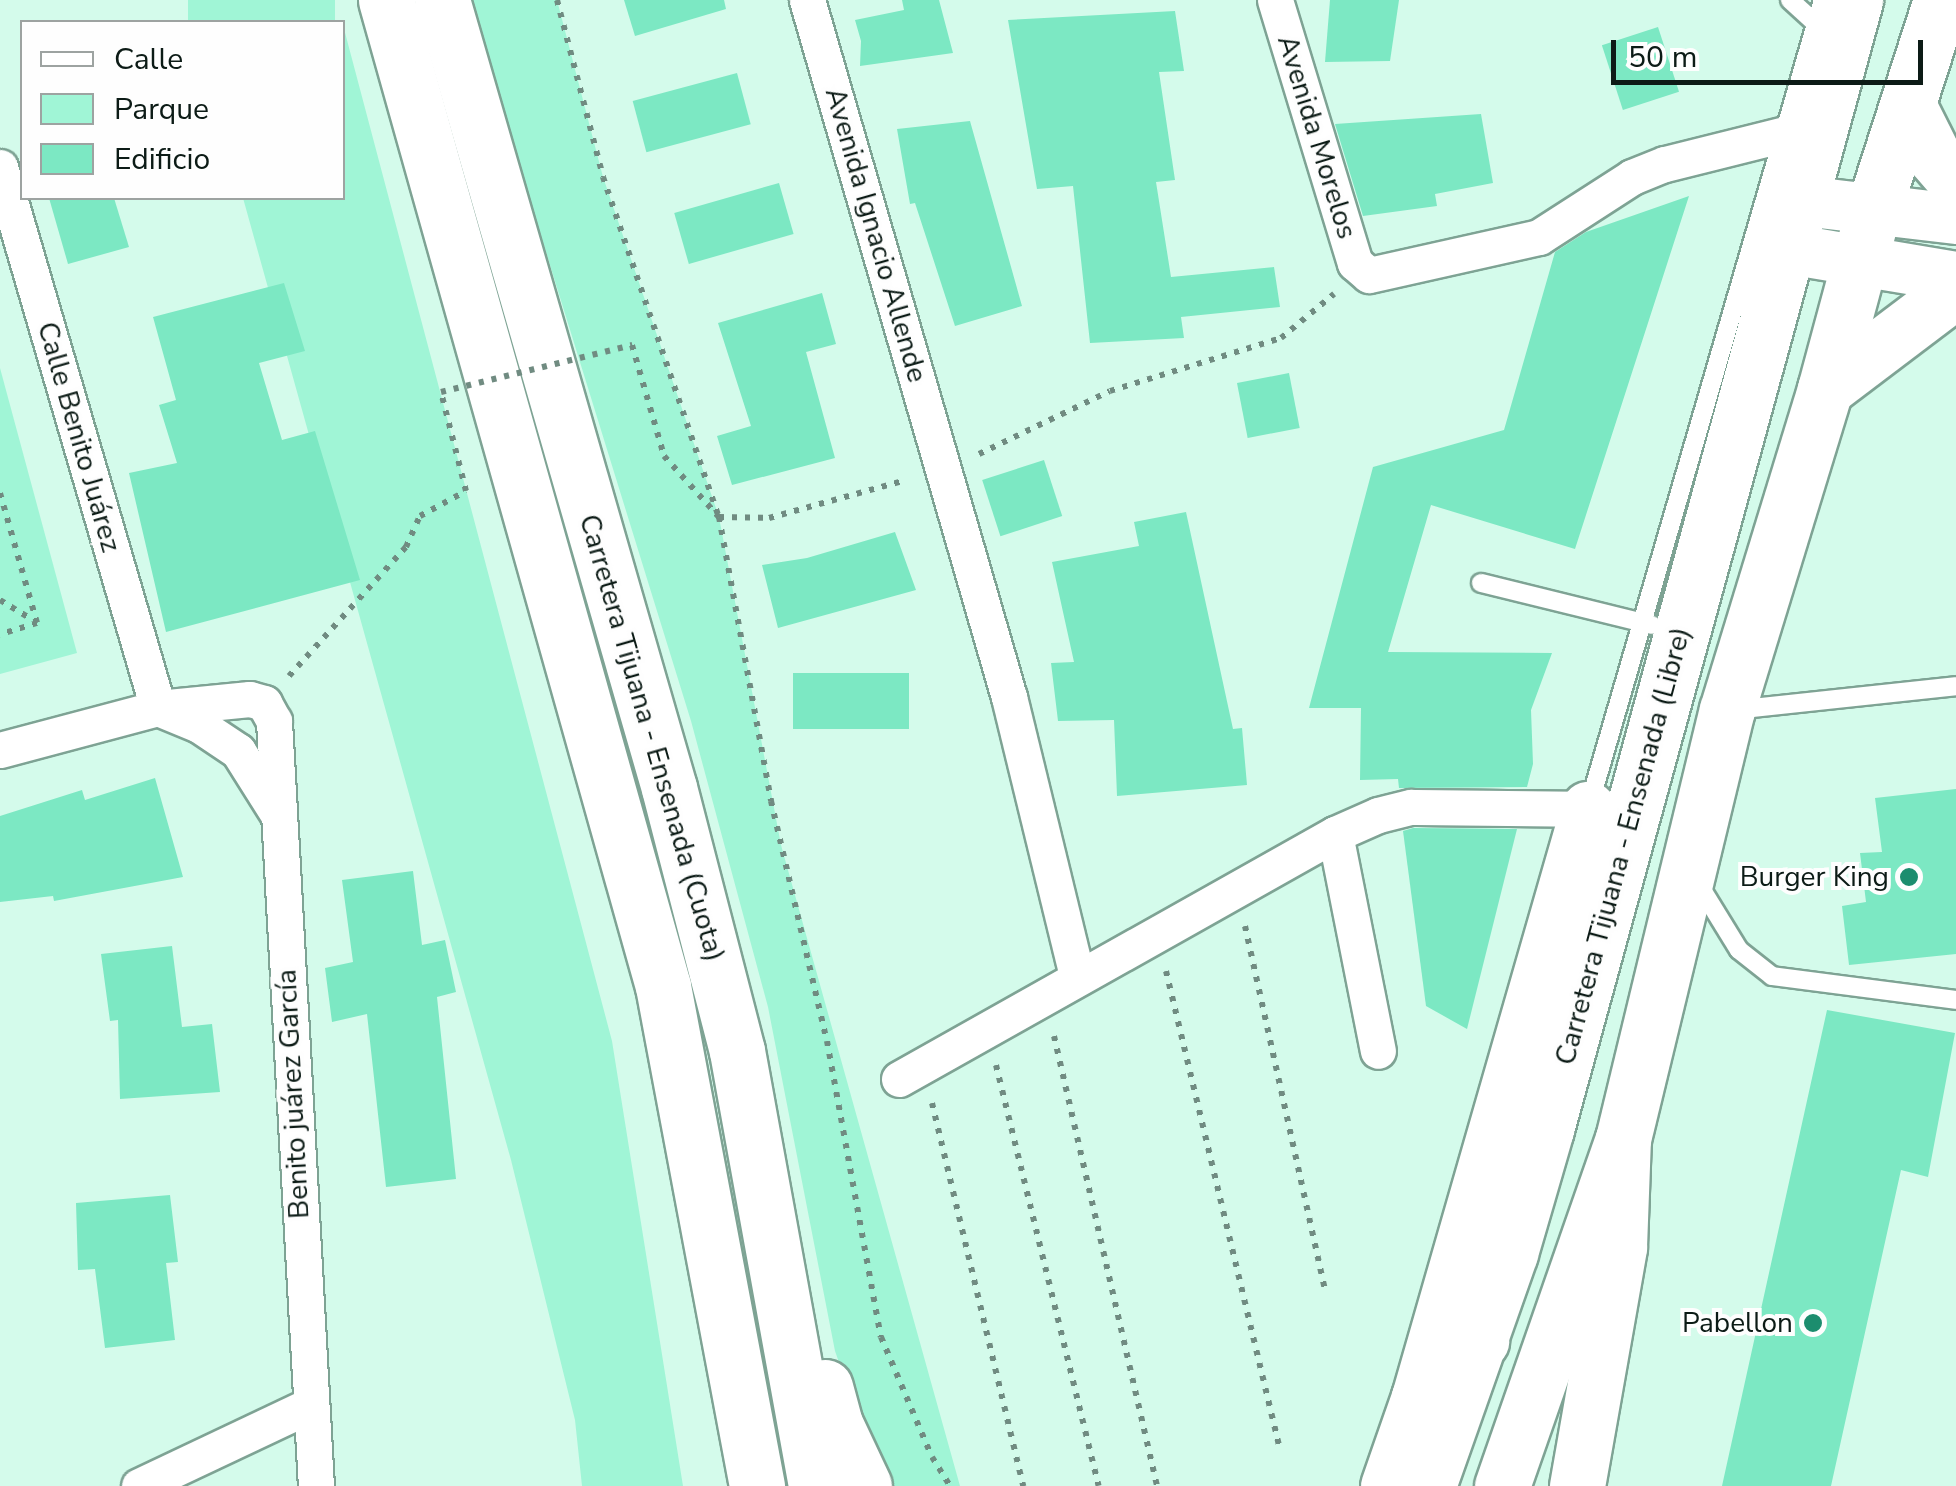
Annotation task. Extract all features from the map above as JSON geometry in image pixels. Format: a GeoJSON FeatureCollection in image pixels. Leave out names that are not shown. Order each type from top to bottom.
{"type":"FeatureCollection","features":[{"type":"Feature","properties":{"kind":"main road","name":"Carretera Tijuana - Ensenada (Cuota)"},"geometry":{"type":"LineString","coordinates":[[386,0],[664,986],[730,1359],[757,1486]]}},
{"type":"Feature","properties":{"kind":"main road","name":"Carretera Tijuana - Ensenada (Cuota)"},"geometry":{"type":"LineString","coordinates":[[442,0],[670,788],[738,1051],[816,1486]]}},
{"type":"Feature","properties":{"kind":"main road"},"geometry":{"type":"LineString","coordinates":[[1502,1486],[1624,1139],[1727,710],[1873,211],[1941,0]]}},
{"type":"Feature","properties":{"kind":"main road","name":"Carretera Tijuana - Ensenada (Libre)"},"geometry":{"type":"LineString","coordinates":[[1428,1486],[1510,1253],[1611,809],[1662,627],[1796,225],[1804,128],[1834,17]]}},
{"type":"Feature","properties":{"kind":"main road"},"geometry":{"type":"LineString","coordinates":[[1908,105],[1933,155],[1956,181]]}},
{"type":"Feature","properties":{"kind":"main road"},"geometry":{"type":"LineString","coordinates":[[1796,225],[1873,211],[1956,218]]}},
{"type":"Feature","properties":{"kind":"main road"},"geometry":{"type":"LineString","coordinates":[[1796,225],[1859,264],[1956,277]]}},
{"type":"Feature","properties":{"kind":"main road"},"geometry":{"type":"LineString","coordinates":[[1824,389],[1956,290]]}},
{"type":"Feature","properties":{"kind":"main road"},"geometry":{"type":"LineString","coordinates":[[1388,1486],[1611,809]]}},
{"type":"Feature","properties":{"kind":"main road"},"geometry":{"type":"LineString","coordinates":[[1577,1486],[1619,1248],[1624,1139]]}},
{"type":"Feature","properties":{"kind":"main road"},"geometry":{"type":"LineString","coordinates":[[758,1154],[836,1424],[864,1486]]}},
{"type":"Feature","properties":{"kind":"main road"},"geometry":{"type":"LineString","coordinates":[[1419,1398],[1480,1341]]}},
{"type":"Feature","properties":{"kind":"main road"},"geometry":{"type":"LineString","coordinates":[[725,1486],[724,1431],[730,1359]]}},
{"type":"Feature","properties":{"kind":"street","name":"Avenida Ignacio Allende"},"geometry":{"type":"LineString","coordinates":[[807,0],[1009,697],[1077,977]]}},
{"type":"Feature","properties":{"kind":"street","name":"Avenida Morelos"},"geometry":{"type":"LineString","coordinates":[[1275,0],[1362,272]]}},
{"type":"Feature","properties":{"kind":"street"},"geometry":{"type":"LineString","coordinates":[[1362,272],[1376,274],[1539,237],[1632,177],[1704,152],[1804,128]]}},
{"type":"Feature","properties":{"kind":"street","name":"Calle Benito Juárez"},"geometry":{"type":"LineString","coordinates":[[0,166],[158,708]]}},
{"type":"Feature","properties":{"kind":"street"},"geometry":{"type":"LineString","coordinates":[[0,750],[158,708],[250,699],[264,703]]}},
{"type":"Feature","properties":{"kind":"street","name":"Benito juárez García"},"geometry":{"type":"LineString","coordinates":[[264,703],[274,721],[308,1406],[316,1486]]}},
{"type":"Feature","properties":{"kind":"street"},"geometry":{"type":"LineString","coordinates":[[158,708],[199,725],[238,752],[278,815]]}},
{"type":"Feature","properties":{"kind":"street"},"geometry":{"type":"LineString","coordinates":[[911,1072],[1236,888],[1378,814],[1411,807],[1611,809]]}},
{"type":"Feature","properties":{"kind":"street"},"geometry":{"type":"LineString","coordinates":[[1334,834],[1378,1052]]}},
{"type":"Feature","properties":{"kind":"street"},"geometry":{"type":"LineString","coordinates":[[139,1486],[308,1406]]}},
{"type":"Feature","properties":{"kind":"lane"},"geometry":{"type":"LineString","coordinates":[[1790,0],[1834,17]]}},
{"type":"Feature","properties":{"kind":"lane"},"geometry":{"type":"LineString","coordinates":[[1481,583],[1662,627],[1804,128]]}},
{"type":"Feature","properties":{"kind":"lane"},"geometry":{"type":"LineString","coordinates":[[1727,710],[1956,686]]}},
{"type":"Feature","properties":{"kind":"lane"},"geometry":{"type":"LineString","coordinates":[[1691,869],[1740,950],[1772,976],[1956,1000]]}},
{"type":"Feature","properties":{"kind":"path"},"geometry":{"type":"LineString","coordinates":[[557,0],[603,177],[719,517],[771,801],[826,1041],[882,1337],[932,1456],[950,1486]]}},
{"type":"Feature","properties":{"kind":"path"},"geometry":{"type":"LineString","coordinates":[[264,703],[406,546],[420,516],[466,491],[441,392],[632,345],[664,456],[719,517],[769,518],[946,470],[1110,392],[1281,338],[1362,272]]}},
{"type":"Feature","properties":{"kind":"path"},"geometry":{"type":"LineString","coordinates":[[0,492],[37,622]]}},
{"type":"Feature","properties":{"kind":"path"},"geometry":{"type":"LineString","coordinates":[[0,600],[37,622]]}},
{"type":"Feature","properties":{"kind":"path"},"geometry":{"type":"LineString","coordinates":[[0,634],[37,622]]}},
{"type":"Feature","properties":{"kind":"path"},"geometry":{"type":"LineString","coordinates":[[1236,888],[1325,1291]]}},
{"type":"Feature","properties":{"kind":"path"},"geometry":{"type":"LineString","coordinates":[[1157,932],[1279,1447]]}},
{"type":"Feature","properties":{"kind":"path"},"geometry":{"type":"LineString","coordinates":[[1044,996],[1157,1486]]}},
{"type":"Feature","properties":{"kind":"path"},"geometry":{"type":"LineString","coordinates":[[988,1029],[1099,1486]]}},
{"type":"Feature","properties":{"kind":"path"},"geometry":{"type":"LineString","coordinates":[[911,1072],[1022,1486]]}},
{"type":"Feature","properties":{"kind":"green space"},"geometry":{"type":"Polygon","coordinates":[[[188,0],[335,0],[335,20],[188,20],[188,0]]]}},
{"type":"Feature","properties":{"kind":"green space"},"geometry":{"type":"Polygon","coordinates":[[[468,0],[557,0],[603,177],[719,517],[781,845],[960,1486],[891,1486],[872,1457],[835,1351],[768,1007],[691,721],[468,0]]]}},
{"type":"Feature","properties":{"kind":"green space"},"geometry":{"type":"Polygon","coordinates":[[[345,33],[612,1041],[683,1486],[582,1486],[575,1420],[511,1160],[244,200],[345,200],[345,33]]]}},
{"type":"Feature","properties":{"kind":"green space"},"geometry":{"type":"Polygon","coordinates":[[[0,368],[77,653],[0,674],[0,368]]]}},
{"type":"Feature","properties":{"kind":"building"},"geometry":{"type":"Polygon","coordinates":[[[624,0],[724,0],[726,9],[635,36],[624,0]]]}},
{"type":"Feature","properties":{"kind":"building"},"geometry":{"type":"Polygon","coordinates":[[[902,0],[939,0],[953,53],[860,66],[861,41],[855,20],[904,10],[902,0]]]}},
{"type":"Feature","properties":{"kind":"building"},"geometry":{"type":"Polygon","coordinates":[[[1330,0],[1399,0],[1390,61],[1325,62],[1330,0]]]}},
{"type":"Feature","properties":{"kind":"building"},"geometry":{"type":"Polygon","coordinates":[[[1175,11],[1184,71],[1159,72],[1175,180],[1156,182],[1171,277],[1274,267],[1280,307],[1181,317],[1184,338],[1090,343],[1073,186],[1037,189],[1008,20],[1175,11]]]}},
{"type":"Feature","properties":{"kind":"building"},"geometry":{"type":"Polygon","coordinates":[[[1658,27],[1679,92],[1623,110],[1602,45],[1658,27]]]}},
{"type":"Feature","properties":{"kind":"building"},"geometry":{"type":"Polygon","coordinates":[[[737,73],[751,124],[646,152],[633,101],[737,73]]]}},
{"type":"Feature","properties":{"kind":"building"},"geometry":{"type":"Polygon","coordinates":[[[1481,114],[1493,183],[1435,194],[1437,206],[1363,216],[1335,124],[1481,114]]]}},
{"type":"Feature","properties":{"kind":"building"},"geometry":{"type":"Polygon","coordinates":[[[970,121],[1022,306],[955,326],[915,203],[910,204],[897,129],[970,121]]]}},
{"type":"Feature","properties":{"kind":"building"},"geometry":{"type":"Polygon","coordinates":[[[779,183],[794,234],[689,264],[674,213],[779,183]]]}},
{"type":"Feature","properties":{"kind":"building"},"geometry":{"type":"Polygon","coordinates":[[[1689,196],[1575,549],[1431,505],[1388,652],[1552,653],[1531,710],[1533,764],[1527,787],[1399,788],[1398,779],[1360,780],[1361,708],[1309,708],[1373,467],[1504,430],[1555,252],[1586,232],[1689,196]]]}},
{"type":"Feature","properties":{"kind":"building"},"geometry":{"type":"Polygon","coordinates":[[[50,200],[115,200],[129,247],[68,264],[50,200]]]}},
{"type":"Feature","properties":{"kind":"building"},"geometry":{"type":"Polygon","coordinates":[[[284,283],[305,351],[259,363],[282,440],[315,431],[360,580],[166,632],[129,473],[177,463],[159,405],[176,400],[153,317],[284,283]]]}},
{"type":"Feature","properties":{"kind":"building"},"geometry":{"type":"Polygon","coordinates":[[[822,293],[836,344],[806,352],[835,458],[732,485],[717,436],[751,426],[718,323],[822,293]]]}},
{"type":"Feature","properties":{"kind":"building"},"geometry":{"type":"Polygon","coordinates":[[[1289,373],[1300,428],[1248,438],[1237,383],[1289,373]]]}},
{"type":"Feature","properties":{"kind":"building"},"geometry":{"type":"Polygon","coordinates":[[[1044,460],[1062,516],[1000,536],[982,480],[1044,460]]]}},
{"type":"Feature","properties":{"kind":"building"},"geometry":{"type":"Polygon","coordinates":[[[1186,512],[1233,729],[1242,728],[1247,785],[1117,796],[1114,720],[1058,721],[1051,663],[1074,662],[1052,562],[1139,546],[1134,522],[1186,512]]]}},
{"type":"Feature","properties":{"kind":"building"},"geometry":{"type":"Polygon","coordinates":[[[895,532],[916,590],[778,628],[762,565],[807,558],[895,532]]]}},
{"type":"Feature","properties":{"kind":"building"},"geometry":{"type":"Polygon","coordinates":[[[793,673],[909,673],[909,729],[793,729],[793,673]]]}},
{"type":"Feature","properties":{"kind":"building"},"geometry":{"type":"Polygon","coordinates":[[[155,778],[183,877],[54,901],[53,896],[0,902],[0,816],[82,790],[85,800],[155,778]]]}},
{"type":"Feature","properties":{"kind":"building","name":"Burger King"},"geometry":{"type":"Polygon","coordinates":[[[1956,789],[1956,954],[1849,965],[1842,906],[1866,902],[1860,853],[1882,852],[1875,798],[1956,789]]]}},
{"type":"Feature","properties":{"kind":"building"},"geometry":{"type":"Polygon","coordinates":[[[1517,829],[1467,1029],[1426,1006],[1403,831],[1517,829]]]}},
{"type":"Feature","properties":{"kind":"building"},"geometry":{"type":"Polygon","coordinates":[[[413,871],[422,945],[445,940],[456,992],[437,997],[456,1179],[386,1187],[367,1014],[332,1022],[325,968],[353,962],[342,880],[413,871]]]}},
{"type":"Feature","properties":{"kind":"building"},"geometry":{"type":"Polygon","coordinates":[[[172,946],[182,1027],[212,1024],[220,1092],[120,1099],[118,1020],[110,1021],[101,954],[172,946]]]}},
{"type":"Feature","properties":{"kind":"building","name":"Pabellon"},"geometry":{"type":"Polygon","coordinates":[[[1827,1010],[1955,1033],[1928,1177],[1901,1170],[1831,1486],[1722,1486],[1827,1010]]]}},
{"type":"Feature","properties":{"kind":"building"},"geometry":{"type":"Polygon","coordinates":[[[170,1195],[178,1262],[166,1263],[175,1340],[105,1348],[95,1269],[78,1270],[76,1203],[170,1195]]]}},
{"type":"Feature","properties":{"kind":"place","name":"Burger King"},"geometry":{"type":"Point","coordinates":[1909,877]}},
{"type":"Feature","properties":{"kind":"place","name":"Pabellon"},"geometry":{"type":"Point","coordinates":[1813,1323]}}]}
